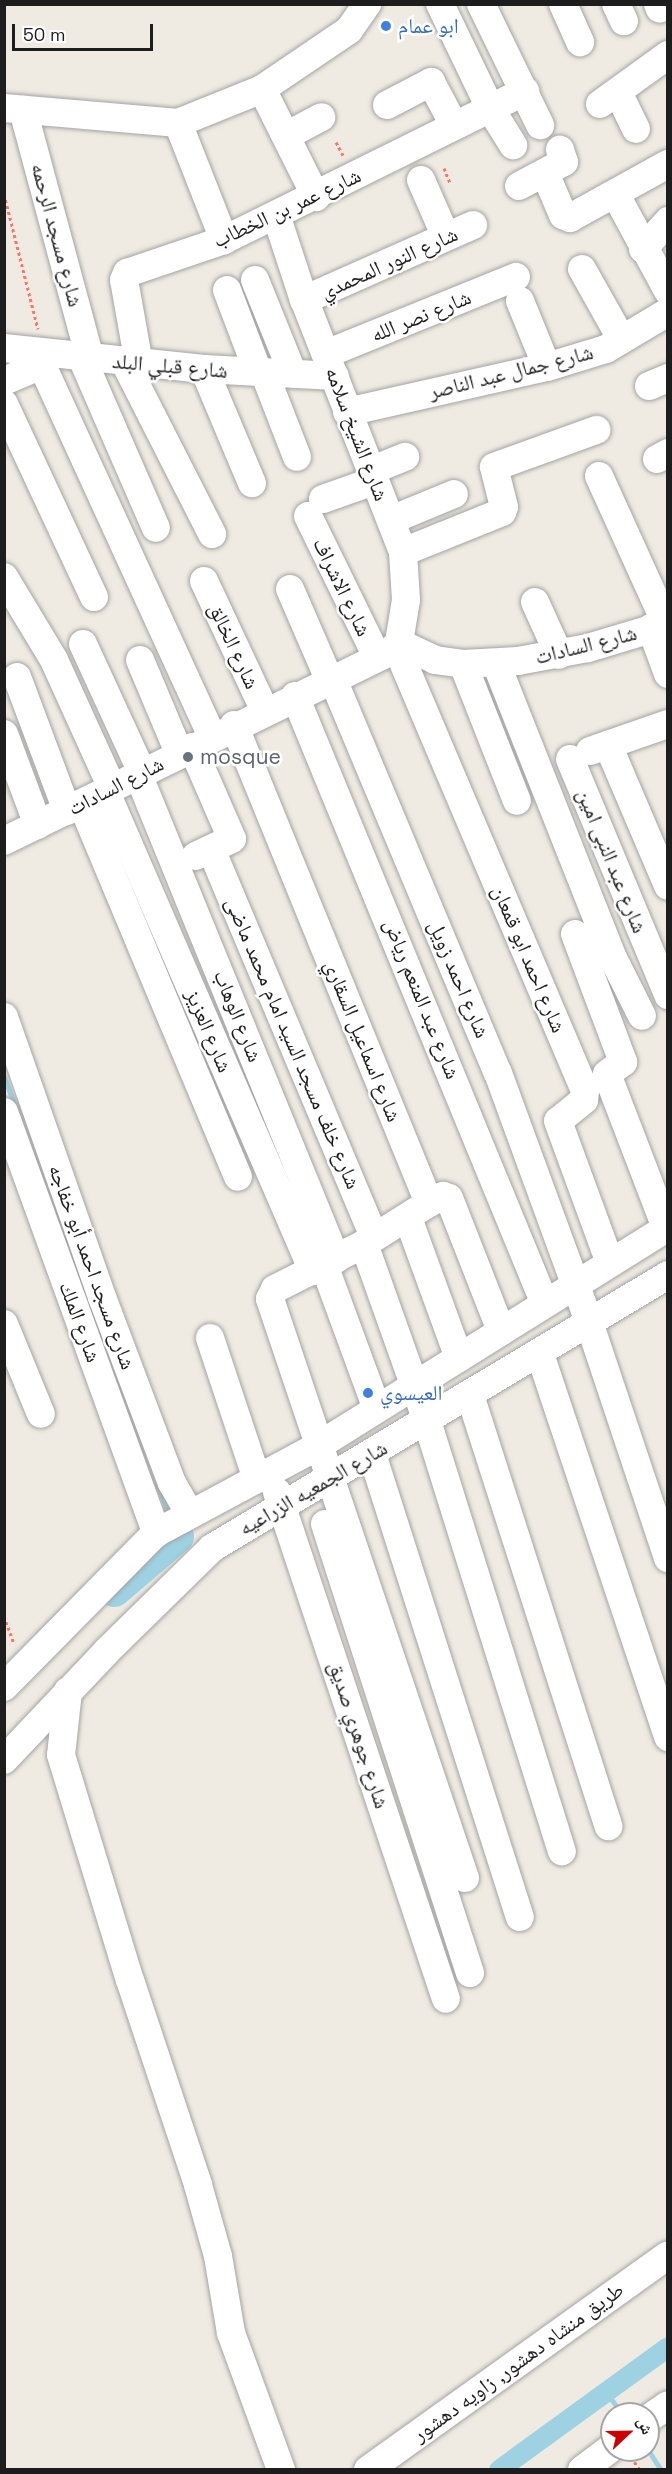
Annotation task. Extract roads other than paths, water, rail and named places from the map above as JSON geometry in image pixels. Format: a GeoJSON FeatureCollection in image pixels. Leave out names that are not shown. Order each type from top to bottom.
{"type":"FeatureCollection","features":[{"type":"Feature","properties":{"kind":"street"},"geometry":{"type":"LineString","coordinates":[[14,109],[178,123],[262,88],[349,30],[367,4]]}},
{"type":"Feature","properties":{"kind":"street"},"geometry":{"type":"LineString","coordinates":[[440,4],[490,108],[513,145]]}},
{"type":"Feature","properties":{"kind":"street"},"geometry":{"type":"LineString","coordinates":[[482,4],[540,125]]}},
{"type":"Feature","properties":{"kind":"street"},"geometry":{"type":"LineString","coordinates":[[563,4],[580,42]]}},
{"type":"Feature","properties":{"kind":"street"},"geometry":{"type":"LineString","coordinates":[[636,129],[609,98],[668,55]]}},
{"type":"Feature","properties":{"kind":"street"},"geometry":{"type":"LineString","coordinates":[[387,105],[431,82],[454,125]]}},
{"type":"Feature","properties":{"kind":"street"},"geometry":{"type":"LineString","coordinates":[[262,88],[316,197]]}},
{"type":"Feature","properties":{"kind":"street","name":"شارع عمر بن الخطاب"},"geometry":{"type":"LineString","coordinates":[[132,363],[124,276],[224,240],[316,197],[525,91]]}},
{"type":"Feature","properties":{"kind":"street","name":"شارع مسجد الرحمه"},"geometry":{"type":"LineString","coordinates":[[14,109],[86,359],[156,528]]}},
{"type":"Feature","properties":{"kind":"street"},"geometry":{"type":"LineString","coordinates":[[286,136],[321,117]]}},
{"type":"Feature","properties":{"kind":"street"},"geometry":{"type":"LineString","coordinates":[[178,123],[224,240]]}},
{"type":"Feature","properties":{"kind":"street"},"geometry":{"type":"LineString","coordinates":[[519,186],[564,162],[560,150]]}},
{"type":"Feature","properties":{"kind":"street"},"geometry":{"type":"LineString","coordinates":[[545,173],[566,218],[616,195],[668,164]]}},
{"type":"Feature","properties":{"kind":"street"},"geometry":{"type":"LineString","coordinates":[[421,180],[446,237]]}},
{"type":"Feature","properties":{"kind":"street"},"geometry":{"type":"LineString","coordinates":[[616,195],[643,249],[668,291]]}},
{"type":"Feature","properties":{"kind":"street","name":"شارع الشيخ سلامه"},"geometry":{"type":"LineString","coordinates":[[276,215],[304,300],[403,552],[406,600],[390,650]]}},
{"type":"Feature","properties":{"kind":"street"},"geometry":{"type":"LineString","coordinates":[[643,249],[668,221]]}},
{"type":"Feature","properties":{"kind":"street","name":"شارع النور المحمدي"},"geometry":{"type":"LineString","coordinates":[[304,300],[473,225]]}},
{"type":"Feature","properties":{"kind":"street"},"geometry":{"type":"LineString","coordinates":[[582,269],[622,340]]}},
{"type":"Feature","properties":{"kind":"street"},"geometry":{"type":"LineString","coordinates":[[255,280],[293,374]]}},
{"type":"Feature","properties":{"kind":"street","name":"شارع نصر الله"},"geometry":{"type":"LineString","coordinates":[[331,365],[518,289],[547,367]]}},
{"type":"Feature","properties":{"kind":"street"},"geometry":{"type":"LineString","coordinates":[[227,290],[297,457]]}},
{"type":"Feature","properties":{"kind":"street","name":"شارع جمال عبد الناصر"},"geometry":{"type":"LineString","coordinates":[[347,412],[547,367],[622,340],[668,312]]}},
{"type":"Feature","properties":{"kind":"street","name":"شارع قبلي البلد"},"geometry":{"type":"LineString","coordinates":[[4,348],[40,357],[293,374],[331,365]]}},
{"type":"Feature","properties":{"kind":"street"},"geometry":{"type":"LineString","coordinates":[[4,381],[40,357],[120,529],[204,741],[232,839],[177,865]]}},
{"type":"Feature","properties":{"kind":"street"},"geometry":{"type":"LineString","coordinates":[[132,363],[212,534]]}},
{"type":"Feature","properties":{"kind":"street"},"geometry":{"type":"LineString","coordinates":[[204,369],[252,483]]}},
{"type":"Feature","properties":{"kind":"street"},"geometry":{"type":"LineString","coordinates":[[4,404],[94,597]]}},
{"type":"Feature","properties":{"kind":"street"},"geometry":{"type":"LineString","coordinates":[[403,552],[502,512],[504,507],[494,467],[596,430]]}},
{"type":"Feature","properties":{"kind":"street"},"geometry":{"type":"LineString","coordinates":[[372,476],[405,457]]}},
{"type":"Feature","properties":{"kind":"street","name":"شارع الاشراف"},"geometry":{"type":"LineString","coordinates":[[372,476],[316,508],[390,650]]}},
{"type":"Feature","properties":{"kind":"street"},"geometry":{"type":"LineString","coordinates":[[599,476],[661,626],[668,674]]}},
{"type":"Feature","properties":{"kind":"street"},"geometry":{"type":"LineString","coordinates":[[391,520],[454,494]]}},
{"type":"Feature","properties":{"kind":"street","name":"شارع الخالق"},"geometry":{"type":"LineString","coordinates":[[204,581],[265,711]]}},
{"type":"Feature","properties":{"kind":"street"},"geometry":{"type":"LineString","coordinates":[[8,588],[54,660],[92,799],[238,1177]]}},
{"type":"Feature","properties":{"kind":"street","name":"شارع احمد زويل"},"geometry":{"type":"LineString","coordinates":[[290,589],[498,1073],[573,1286],[590,1325],[668,1558]]}},
{"type":"Feature","properties":{"kind":"street"},"geometry":{"type":"LineString","coordinates":[[535,602],[559,655]]}},
{"type":"Feature","properties":{"kind":"street","name":"شارع السادات"},"geometry":{"type":"LineString","coordinates":[[4,841],[390,650],[463,664],[496,663],[559,655],[661,626]]}},
{"type":"Feature","properties":{"kind":"street","name":"شارع الوهاب"},"geometry":{"type":"LineString","coordinates":[[83,644],[140,773],[177,865],[324,1265]]}},
{"type":"Feature","properties":{"kind":"street","name":"شارع احمد ابو قمعان"},"geometry":{"type":"LineString","coordinates":[[390,650],[585,1091],[584,1100],[558,1121],[610,1263]]}},
{"type":"Feature","properties":{"kind":"street"},"geometry":{"type":"LineString","coordinates":[[140,660],[204,741]]}},
{"type":"Feature","properties":{"kind":"street"},"geometry":{"type":"LineString","coordinates":[[496,663],[611,954],[642,1016]]}},
{"type":"Feature","properties":{"kind":"street"},"geometry":{"type":"LineString","coordinates":[[463,664],[517,801]]}},
{"type":"Feature","properties":{"kind":"street"},"geometry":{"type":"LineString","coordinates":[[17,677],[92,799]]}},
{"type":"Feature","properties":{"kind":"street","name":"شارع عبد المنعم رياض"},"geometry":{"type":"LineString","coordinates":[[294,696],[545,1304]]}},
{"type":"Feature","properties":{"kind":"street"},"geometry":{"type":"LineString","coordinates":[[539,771],[668,724]]}},
{"type":"Feature","properties":{"kind":"street"},"geometry":{"type":"LineString","coordinates":[[4,735],[38,825]]}},
{"type":"Feature","properties":{"kind":"street","name":"شارع اسماعيل السقاري"},"geometry":{"type":"LineString","coordinates":[[204,741],[418,1211],[459,1358]]}},
{"type":"Feature","properties":{"kind":"street"},"geometry":{"type":"LineString","coordinates":[[608,745],[668,886]]}},
{"type":"Feature","properties":{"kind":"street","name":"شارع عبد النبى امين"},"geometry":{"type":"LineString","coordinates":[[570,759],[661,961],[668,995]]}},
{"type":"Feature","properties":{"kind":"street","name":"شارع العزيز"},"geometry":{"type":"LineString","coordinates":[[92,799],[324,1265],[377,1409]]}},
{"type":"Feature","properties":{"kind":"street","name":"شارع خلف مسجد السيد امام محمد ماضى"},"geometry":{"type":"LineString","coordinates":[[211,849],[369,1240],[562,1851]]}},
{"type":"Feature","properties":{"kind":"street"},"geometry":{"type":"LineString","coordinates":[[575,934],[623,1062],[607,1074],[667,1227]]}},
{"type":"Feature","properties":{"kind":"street","name":"شارع مسجد احمد أبو خفاجه"},"geometry":{"type":"LineString","coordinates":[[4,1017],[102,1297],[172,1483],[228,1537]]}},
{"type":"Feature","properties":{"kind":"street","name":"شارع الملك"},"geometry":{"type":"LineString","coordinates":[[4,1112],[156,1533]]}},
{"type":"Feature","properties":{"kind":"street"},"geometry":{"type":"LineString","coordinates":[[470,1973],[322,1484],[318,1446],[270,1299],[275,1288],[324,1265],[443,1196],[449,1198],[501,1331]]}},
{"type":"Feature","properties":{"kind":"street","name":"شارع الجمعيه الزراعيه"},"geometry":{"type":"LineString","coordinates":[[4,1687],[156,1533],[199,1507],[318,1446],[667,1227]]}},
{"type":"Feature","properties":{"kind":"street","name":"شارع الجمعيه الزراعيه"},"geometry":{"type":"LineString","coordinates":[[4,1760],[193,1563],[228,1537],[283,1507],[590,1325],[668,1275]]}},
{"type":"Feature","properties":{"kind":"street"},"geometry":{"type":"LineString","coordinates":[[4,1324],[41,1414]]}},
{"type":"Feature","properties":{"kind":"street","name":"شارع جوهري صديق"},"geometry":{"type":"LineString","coordinates":[[210,1338],[263,1476],[283,1507],[446,1999]]}},
{"type":"Feature","properties":{"kind":"street"},"geometry":{"type":"LineString","coordinates":[[540,1354],[668,1737]]}},
{"type":"Feature","properties":{"kind":"street"},"geometry":{"type":"LineString","coordinates":[[470,1395],[608,1826]]}},
{"type":"Feature","properties":{"kind":"street"},"geometry":{"type":"LineString","coordinates":[[372,1454],[520,1917]]}},
{"type":"Feature","properties":{"kind":"street"},"geometry":{"type":"LineString","coordinates":[[322,1484],[465,1878]]}},
{"type":"Feature","properties":{"kind":"street"},"geometry":{"type":"LineString","coordinates":[[68,1691],[62,1755],[129,1980],[198,2186],[218,2256],[231,2333],[281,2469]]}},
{"type":"Feature","properties":{"kind":"street","name":"طريق منشاه دهشور, زاويه دهشور"},"geometry":{"type":"LineString","coordinates":[[368,2469],[668,2255]]}},
{"type":"Feature","properties":{"kind":"street"},"geometry":{"type":"LineString","coordinates":[[582,2469],[600,2456]]}},
{"type":"Feature","properties":{"kind":"waterway"},"geometry":{"type":"LineString","coordinates":[[4,1077],[16,1108]]}},
{"type":"Feature","properties":{"kind":"waterway"},"geometry":{"type":"LineString","coordinates":[[56,1215],[87,1296]]}},
{"type":"Feature","properties":{"kind":"waterway"},"geometry":{"type":"LineString","coordinates":[[158,1485],[169,1515]]}},
{"type":"Feature","properties":{"kind":"waterway"},"geometry":{"type":"LineString","coordinates":[[114,1590],[177,1536]]}},
{"type":"Feature","properties":{"kind":"waterway"},"geometry":{"type":"LineString","coordinates":[[499,2470],[668,2347]]}},
{"type":"Feature","properties":{"kind":"waterway"},"geometry":{"type":"LineString","coordinates":[[606,2392],[613,2402]]}},
{"type":"Feature","properties":{"kind":"waterway"},"geometry":{"type":"LineString","coordinates":[[656,2462],[661,2470]]}},
{"type":"Feature","properties":{"kind":"place","name":"ابو عمام"},"geometry":{"type":"Point","coordinates":[386,26]}},
{"type":"Feature","properties":{"kind":"place","name":"mosque"},"geometry":{"type":"Point","coordinates":[188,757]}},
{"type":"Feature","properties":{"kind":"place","name":"العيسوي"},"geometry":{"type":"Point","coordinates":[368,1393]}}]}
